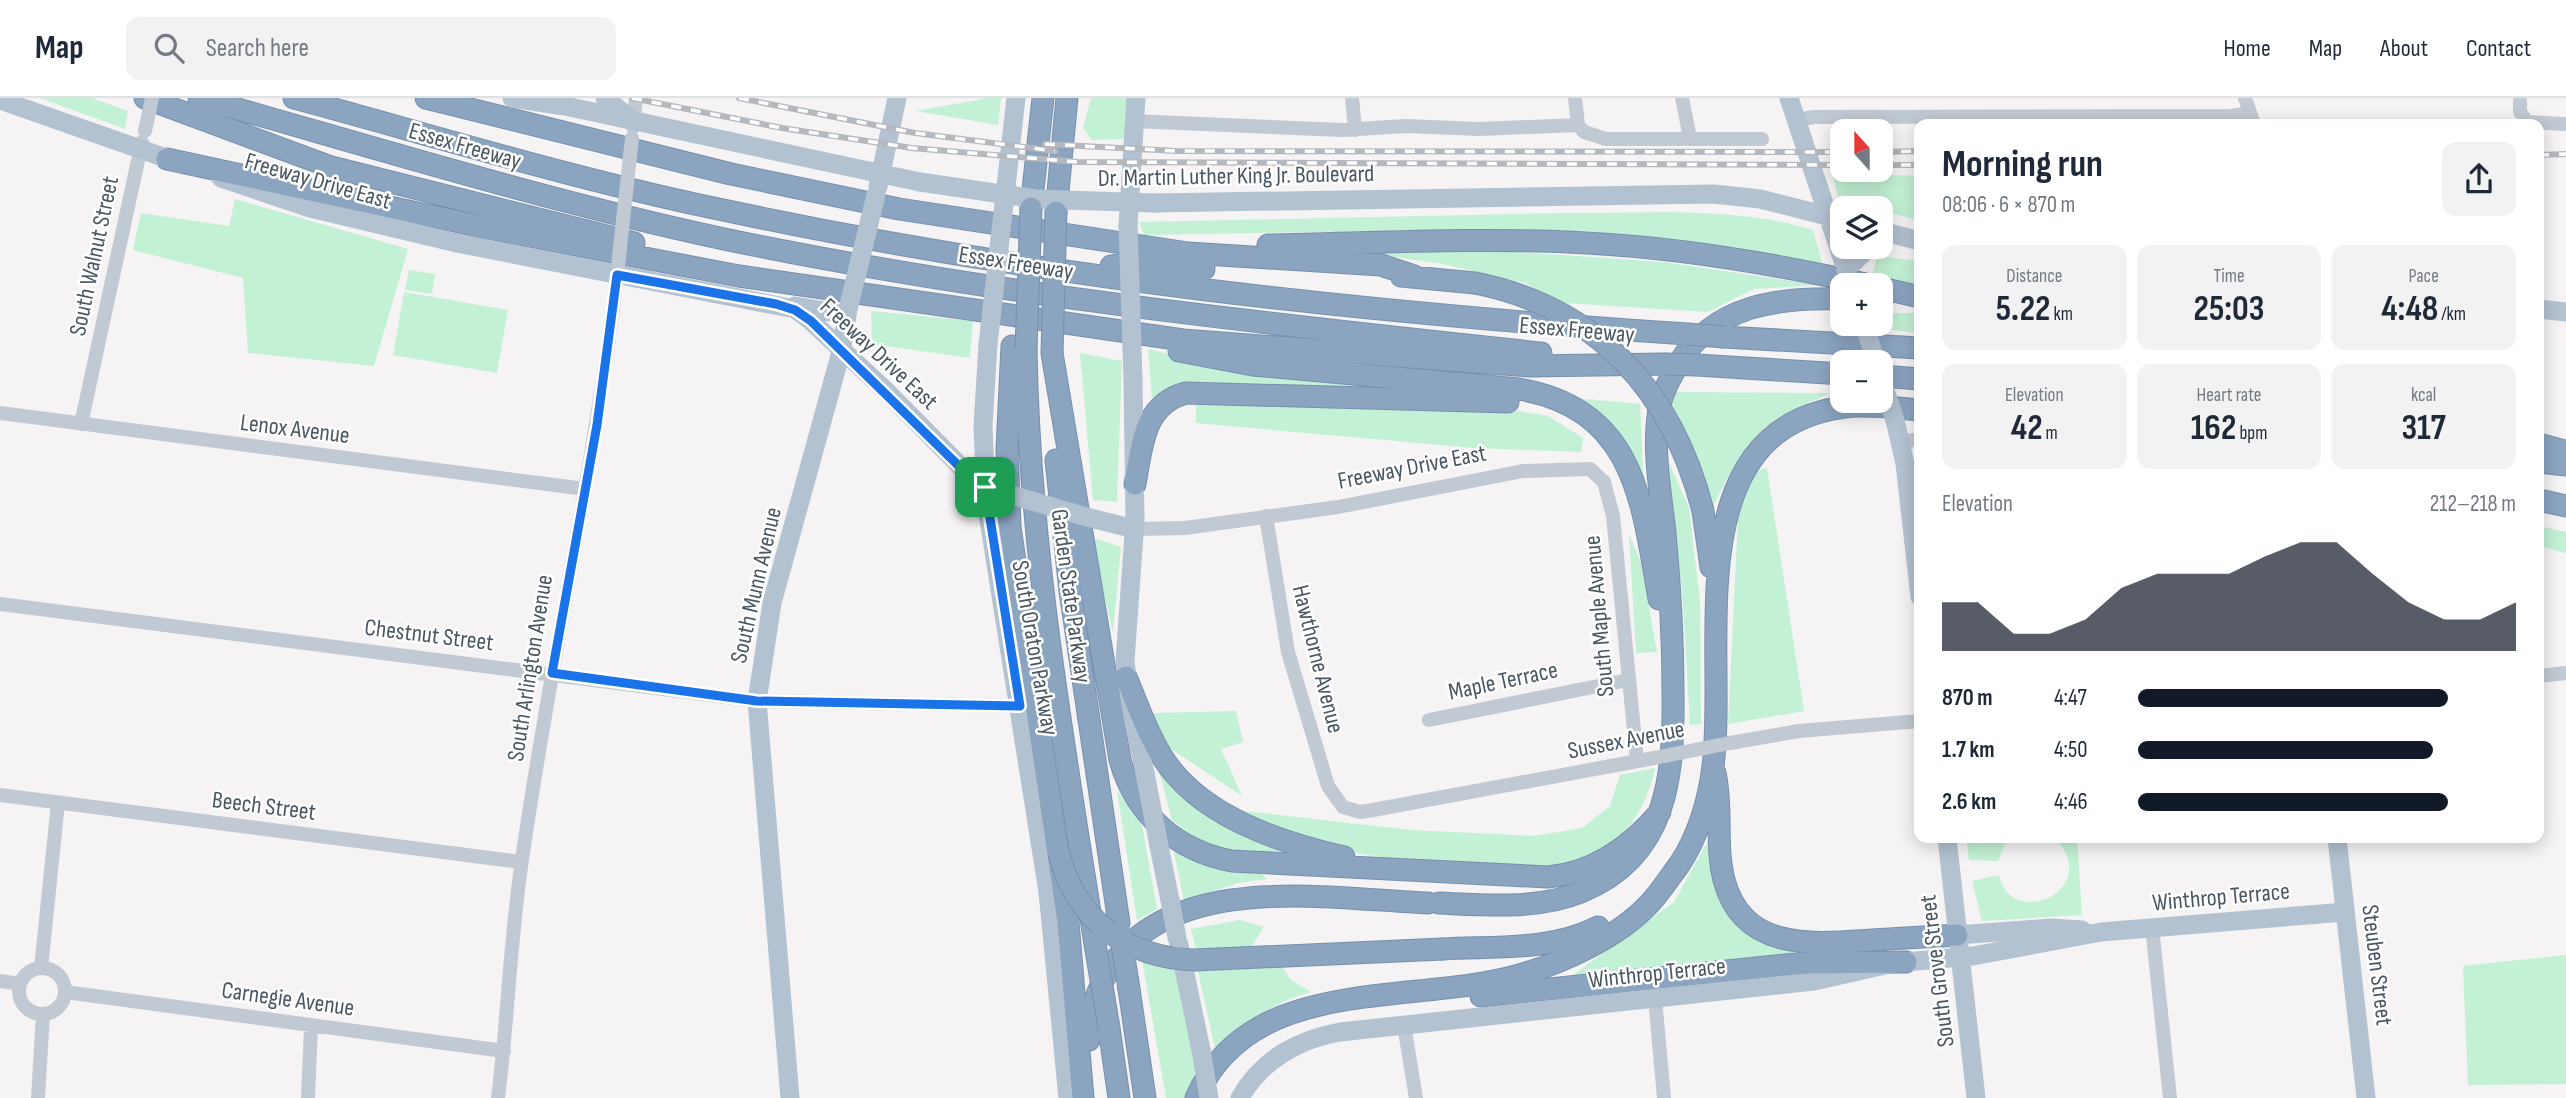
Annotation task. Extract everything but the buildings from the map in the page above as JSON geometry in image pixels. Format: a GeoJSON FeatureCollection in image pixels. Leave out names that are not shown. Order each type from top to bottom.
{"type":"FeatureCollection","features":[{"type":"Feature","properties":{"kind":"highway"},"geometry":{"type":"LineString","coordinates":[[145,98],[343,170],[601,236],[885,299]]}},
{"type":"Feature","properties":{"kind":"highway","name":"Essex Freeway"},"geometry":{"type":"LineString","coordinates":[[199,98],[604,211],[820,258],[1131,306],[1324,330],[1665,364],[1830,373]]}},
{"type":"Feature","properties":{"kind":"highway","name":"Essex Freeway"},"geometry":{"type":"LineString","coordinates":[[294,98],[594,180],[728,212],[845,234],[1078,271],[1406,311],[1724,337],[1914,348]]}},
{"type":"Feature","properties":{"kind":"highway"},"geometry":{"type":"LineString","coordinates":[[426,98],[795,188],[926,214],[1202,255],[1374,264],[1392,267],[1414,276]]}},
{"type":"Feature","properties":{"kind":"highway"},"geometry":{"type":"LineString","coordinates":[[1043,98],[1007,449],[1010,527],[1059,853],[1083,1098]]}},
{"type":"Feature","properties":{"kind":"highway","name":"Garden State Parkway"},"geometry":{"type":"LineString","coordinates":[[1067,98],[1056,212],[1052,353],[1057,466],[1065,549],[1145,1098]]}},
{"type":"Feature","properties":{"kind":"highway"},"geometry":{"type":"LineString","coordinates":[[167,159],[529,237],[738,276],[885,299],[1231,345],[1517,365],[1665,364]]}},
{"type":"Feature","properties":{"kind":"highway"},"geometry":{"type":"LineString","coordinates":[[1109,242],[1189,246],[1586,243],[1714,256],[1830,278]]}},
{"type":"Feature","properties":{"kind":"highway"},"geometry":{"type":"LineString","coordinates":[[1078,271],[1136,262],[1235,271],[1414,276],[1475,283],[1514,292],[1553,309],[1589,331],[1622,359],[1650,391],[1673,426],[1690,464],[1703,512],[1715,614]]}},
{"type":"Feature","properties":{"kind":"highway"},"geometry":{"type":"LineString","coordinates":[[1893,291],[1914,296]]}},
{"type":"Feature","properties":{"kind":"highway"},"geometry":{"type":"LineString","coordinates":[[1095,1098],[1088,1040],[1093,1005],[1115,961],[1131,942],[1153,927],[1200,906],[1243,899],[1286,897],[1433,903],[1530,903],[1580,893],[1601,883],[1627,863],[1648,837],[1660,811],[1672,767],[1673,616],[1657,445],[1658,414],[1666,385],[1693,344],[1730,315],[1770,302],[1830,300]]}},
{"type":"Feature","properties":{"kind":"highway"},"geometry":{"type":"LineString","coordinates":[[1893,302],[1914,304]]}},
{"type":"Feature","properties":{"kind":"highway"},"geometry":{"type":"LineString","coordinates":[[1078,325],[1239,364],[1510,388],[1550,397],[1586,416],[1613,441],[1632,475],[1642,513],[1674,694]]}},
{"type":"Feature","properties":{"kind":"highway","name":"Garden State Parkway"},"geometry":{"type":"LineString","coordinates":[[1019,348],[1036,545],[1119,1098]]}},
{"type":"Feature","properties":{"kind":"highway"},"geometry":{"type":"LineString","coordinates":[[1052,353],[1118,751],[1129,786],[1149,816],[1178,841],[1224,859],[1538,877],[1567,875],[1614,854],[1660,811]]}},
{"type":"Feature","properties":{"kind":"highway"},"geometry":{"type":"LineString","coordinates":[[1893,378],[1914,379]]}},
{"type":"Feature","properties":{"kind":"highway"},"geometry":{"type":"LineString","coordinates":[[1135,484],[1145,434],[1153,414],[1167,400],[1186,393],[1493,401],[1545,408],[1588,432],[1623,472],[1642,513]]}},
{"type":"Feature","properties":{"kind":"highway"},"geometry":{"type":"LineString","coordinates":[[1196,1098],[1209,1075],[1230,1050],[1250,1034],[1286,1014],[1324,1003],[1431,991],[1508,978],[1559,961],[1629,920],[1653,900],[1690,845],[1706,800],[1713,764],[1715,614],[1728,508],[1744,470],[1768,443],[1798,422],[1834,409],[1862,406],[1914,410]]}},
{"type":"Feature","properties":{"kind":"highway"},"geometry":{"type":"LineString","coordinates":[[2544,445],[2566,454]]}},
{"type":"Feature","properties":{"kind":"highway"},"geometry":{"type":"LineString","coordinates":[[2544,463],[2566,465]]}},
{"type":"Feature","properties":{"kind":"highway"},"geometry":{"type":"LineString","coordinates":[[2544,501],[2566,506]]}},
{"type":"Feature","properties":{"kind":"highway"},"geometry":{"type":"LineString","coordinates":[[1126,677],[1161,757],[1183,783],[1222,812],[1258,831],[1320,851],[1368,862],[1447,872]]}},
{"type":"Feature","properties":{"kind":"highway"},"geometry":{"type":"LineString","coordinates":[[1713,764],[1721,800],[1724,880],[1735,903],[1759,928],[1783,940],[1811,944],[1957,935]]}},
{"type":"Feature","properties":{"kind":"highway"},"geometry":{"type":"LineString","coordinates":[[1059,853],[1071,889],[1092,919],[1118,940],[1155,956],[1195,960],[1536,944],[1573,938],[1619,915],[1648,892],[1661,887]]}},
{"type":"Feature","properties":{"kind":"highway"},"geometry":{"type":"LineString","coordinates":[[1431,991],[1457,998],[1805,963],[1906,962]]}},
{"type":"Feature","properties":{"kind":"main road"},"geometry":{"type":"LineString","coordinates":[[512,98],[599,106]]}},
{"type":"Feature","properties":{"kind":"main road","name":"Dr. Martin Luther King Jr. Boulevard"},"geometry":{"type":"LineString","coordinates":[[573,98],[599,106],[633,130],[920,182],[1035,199],[1154,202],[1714,194],[1760,199],[1830,216]]}},
{"type":"Feature","properties":{"kind":"main road","name":"South Munn Avenue"},"geometry":{"type":"LineString","coordinates":[[790,1098],[757,701],[772,603],[841,352],[881,175],[895,98]]}},
{"type":"Feature","properties":{"kind":"main road","name":"South Oraton Parkway"},"geometry":{"type":"LineString","coordinates":[[1016,98],[984,404],[991,489],[1053,930],[1068,1098]]}},
{"type":"Feature","properties":{"kind":"main road"},"geometry":{"type":"LineString","coordinates":[[1136,98],[1132,121],[1128,225],[1135,529],[1126,628],[1126,677],[1209,1098]]}},
{"type":"Feature","properties":{"kind":"main road"},"geometry":{"type":"LineString","coordinates":[[1789,98],[1830,203]]}},
{"type":"Feature","properties":{"kind":"main road","name":"Freeway Drive East"},"geometry":{"type":"LineString","coordinates":[[0,100],[143,140],[167,159],[279,198],[352,219],[618,270],[776,304],[806,316],[841,352],[886,391],[965,472],[991,489],[1135,529]]}},
{"type":"Feature","properties":{"kind":"main road"},"geometry":{"type":"LineString","coordinates":[[1893,234],[1914,240]]}},
{"type":"Feature","properties":{"kind":"main road"},"geometry":{"type":"LineString","coordinates":[[1893,241],[1914,240]]}},
{"type":"Feature","properties":{"kind":"main road"},"geometry":{"type":"LineString","coordinates":[[776,304],[848,312]]}},
{"type":"Feature","properties":{"kind":"main road"},"geometry":{"type":"LineString","coordinates":[[2544,310],[2566,312]]}},
{"type":"Feature","properties":{"kind":"main road"},"geometry":{"type":"LineString","coordinates":[[1893,413],[1910,440],[1914,503]]}},
{"type":"Feature","properties":{"kind":"main road","name":"South Grove Street"},"geometry":{"type":"LineString","coordinates":[[1948,843],[1976,1098]]}},
{"type":"Feature","properties":{"kind":"main road","name":"Steuben Street"},"geometry":{"type":"LineString","coordinates":[[2338,843],[2366,1098]]}},
{"type":"Feature","properties":{"kind":"main road","name":"Winthrop Terrace"},"geometry":{"type":"LineString","coordinates":[[1240,1098],[1264,1068],[1303,1042],[1331,1034],[1814,981],[1906,962],[1960,958],[2101,932],[2345,912]]}},
{"type":"Feature","properties":{"kind":"main road","name":"Winthrop Terrace"},"geometry":{"type":"LineString","coordinates":[[1957,935],[2051,929],[2101,932]]}},
{"type":"Feature","properties":{"kind":"street","name":"South Walnut Street"},"geometry":{"type":"LineString","coordinates":[[81,424],[152,98]]}},
{"type":"Feature","properties":{"kind":"street","name":"South Arlington Avenue"},"geometry":{"type":"LineString","coordinates":[[499,1098],[521,862],[585,489],[618,270],[636,98]]}},
{"type":"Feature","properties":{"kind":"street"},"geometry":{"type":"LineString","coordinates":[[1352,98],[1354,130]]}},
{"type":"Feature","properties":{"kind":"street"},"geometry":{"type":"LineString","coordinates":[[1575,98],[1578,125],[1584,132],[1606,139],[1762,139]]}},
{"type":"Feature","properties":{"kind":"street"},"geometry":{"type":"LineString","coordinates":[[1682,98],[1690,138]]}},
{"type":"Feature","properties":{"kind":"street"},"geometry":{"type":"LineString","coordinates":[[2519,98],[2524,119]]}},
{"type":"Feature","properties":{"kind":"street"},"geometry":{"type":"LineString","coordinates":[[1797,120],[1827,117],[2231,116],[2250,112]]}},
{"type":"Feature","properties":{"kind":"street"},"geometry":{"type":"LineString","coordinates":[[1132,121],[1354,130],[1406,126],[1479,129],[1578,125]]}},
{"type":"Feature","properties":{"kind":"street"},"geometry":{"type":"LineString","coordinates":[[2544,124],[2566,124]]}},
{"type":"Feature","properties":{"kind":"street","name":"Lenox Avenue"},"geometry":{"type":"LineString","coordinates":[[0,413],[585,489]]}},
{"type":"Feature","properties":{"kind":"street","name":"Freeway Drive East"},"geometry":{"type":"LineString","coordinates":[[1135,529],[1175,529],[1356,504],[1514,472],[1581,467],[1595,472]]}},
{"type":"Feature","properties":{"kind":"street","name":"South Maple Avenue"},"geometry":{"type":"LineString","coordinates":[[1595,472],[1608,490],[1613,516],[1637,761]]}},
{"type":"Feature","properties":{"kind":"street","name":"Hawthorne Avenue"},"geometry":{"type":"LineString","coordinates":[[1266,516],[1288,652],[1328,786],[1343,807]]}},
{"type":"Feature","properties":{"kind":"street","name":"Chestnut Street"},"geometry":{"type":"LineString","coordinates":[[0,604],[757,701],[1020,706]]}},
{"type":"Feature","properties":{"kind":"street"},"geometry":{"type":"LineString","coordinates":[[2544,675],[2566,673]]}},
{"type":"Feature","properties":{"kind":"street","name":"Maple Terrace"},"geometry":{"type":"LineString","coordinates":[[1429,720],[1629,680]]}},
{"type":"Feature","properties":{"kind":"street","name":"Sussex Avenue"},"geometry":{"type":"LineString","coordinates":[[1343,807],[1360,812],[1373,810],[1799,731],[1914,722]]}},
{"type":"Feature","properties":{"kind":"street","name":"Beech Street"},"geometry":{"type":"LineString","coordinates":[[0,795],[521,862]]}},
{"type":"Feature","properties":{"kind":"street"},"geometry":{"type":"LineString","coordinates":[[41,968],[58,803]]}},
{"type":"Feature","properties":{"kind":"street"},"geometry":{"type":"LineString","coordinates":[[2151,927],[2170,1098]]}},
{"type":"Feature","properties":{"kind":"street"},"geometry":{"type":"LineString","coordinates":[[20,984],[32,970],[41,968],[60,976],[65,992],[58,1007],[43,1014]]}},
{"type":"Feature","properties":{"kind":"street"},"geometry":{"type":"LineString","coordinates":[[0,981],[20,984]]}},
{"type":"Feature","properties":{"kind":"street"},"geometry":{"type":"LineString","coordinates":[[20,984],[24,1005],[43,1014]]}},
{"type":"Feature","properties":{"kind":"street","name":"Carnegie Avenue"},"geometry":{"type":"LineString","coordinates":[[65,992],[504,1051]]}},
{"type":"Feature","properties":{"kind":"street"},"geometry":{"type":"LineString","coordinates":[[1655,998],[1664,1098]]}},
{"type":"Feature","properties":{"kind":"street"},"geometry":{"type":"LineString","coordinates":[[38,1098],[43,1014]]}},
{"type":"Feature","properties":{"kind":"street"},"geometry":{"type":"LineString","coordinates":[[308,1098],[311,1025]]}},
{"type":"Feature","properties":{"kind":"street"},"geometry":{"type":"LineString","coordinates":[[1404,1025],[1416,1098]]}},
{"type":"Feature","properties":{"kind":"green space"},"geometry":{"type":"Polygon","coordinates":[[[40,98],[92,98],[128,111],[125,129],[40,98]]]}},
{"type":"Feature","properties":{"kind":"green space"},"geometry":{"type":"Polygon","coordinates":[[[1001,98],[998,125],[916,111],[1001,98]]]}},
{"type":"Feature","properties":{"kind":"green space"},"geometry":{"type":"Polygon","coordinates":[[[1091,98],[1132,98],[1124,139],[1092,140],[1083,128],[1091,98]]]}},
{"type":"Feature","properties":{"kind":"green space"},"geometry":{"type":"Polygon","coordinates":[[[1894,175],[1914,176],[1914,219],[1893,213],[1893,196],[1838,196],[1834,182],[1894,182],[1894,175]]]}},
{"type":"Feature","properties":{"kind":"green space"},"geometry":{"type":"Polygon","coordinates":[[[235,199],[408,249],[374,366],[248,353],[243,278],[133,250],[141,213],[229,226],[235,199]]]}},
{"type":"Feature","properties":{"kind":"green space"},"geometry":{"type":"Polygon","coordinates":[[[1687,212],[1782,222],[1813,230],[1822,263],[1591,231],[1419,230],[1144,235],[1139,222],[1687,212]]]}},
{"type":"Feature","properties":{"kind":"green space"},"geometry":{"type":"Polygon","coordinates":[[[1354,251],[1518,252],[1663,262],[1819,285],[1754,289],[1708,312],[1565,303],[1525,283],[1443,264],[1354,251]]]}},
{"type":"Feature","properties":{"kind":"green space"},"geometry":{"type":"Polygon","coordinates":[[[1876,259],[1914,260],[1914,284],[1893,280],[1893,273],[1873,273],[1876,259]]]}},
{"type":"Feature","properties":{"kind":"green space"},"geometry":{"type":"Polygon","coordinates":[[[409,270],[435,274],[432,294],[405,290],[409,270]]]}},
{"type":"Feature","properties":{"kind":"green space"},"geometry":{"type":"Polygon","coordinates":[[[404,292],[508,310],[497,373],[393,355],[404,292]]]}},
{"type":"Feature","properties":{"kind":"green space"},"geometry":{"type":"Polygon","coordinates":[[[871,311],[973,321],[970,358],[872,344],[871,311]]]}},
{"type":"Feature","properties":{"kind":"green space"},"geometry":{"type":"Polygon","coordinates":[[[1893,313],[1914,313],[1914,332],[1893,330],[1893,313]]]}},
{"type":"Feature","properties":{"kind":"green space"},"geometry":{"type":"Polygon","coordinates":[[[1148,349],[1198,361],[1366,386],[1180,384],[1152,398],[1148,349]]]}},
{"type":"Feature","properties":{"kind":"green space"},"geometry":{"type":"Polygon","coordinates":[[[1080,353],[1122,361],[1117,502],[1093,500],[1080,353]]]}},
{"type":"Feature","properties":{"kind":"green space"},"geometry":{"type":"Polygon","coordinates":[[[1672,392],[1830,393],[1784,414],[1760,432],[1739,458],[1713,506],[1669,404],[1672,392]]]}},
{"type":"Feature","properties":{"kind":"green space"},"geometry":{"type":"Polygon","coordinates":[[[1574,398],[1640,404],[1644,487],[1574,398]]]}},
{"type":"Feature","properties":{"kind":"green space"},"geometry":{"type":"Polygon","coordinates":[[[1196,399],[1513,410],[1548,416],[1583,438],[1581,452],[1474,448],[1196,423],[1196,399]]]}},
{"type":"Feature","properties":{"kind":"green space"},"geometry":{"type":"Polygon","coordinates":[[[1668,460],[1689,508],[1700,601],[1701,724],[1690,725],[1683,603],[1668,460]]]}},
{"type":"Feature","properties":{"kind":"green space"},"geometry":{"type":"Polygon","coordinates":[[[1767,468],[1804,711],[1728,724],[1738,518],[1754,472],[1767,468]]]}},
{"type":"Feature","properties":{"kind":"green space"},"geometry":{"type":"Polygon","coordinates":[[[2544,527],[2566,532],[2566,553],[2544,547],[2544,527]]]}},
{"type":"Feature","properties":{"kind":"green space"},"geometry":{"type":"Polygon","coordinates":[[[1629,534],[1641,563],[1657,652],[1636,653],[1629,534]]]}},
{"type":"Feature","properties":{"kind":"green space"},"geometry":{"type":"Polygon","coordinates":[[[1091,537],[1121,547],[1113,633],[1091,537]]]}},
{"type":"Feature","properties":{"kind":"green space"},"geometry":{"type":"Polygon","coordinates":[[[1236,711],[1243,742],[1221,749],[1242,796],[1165,745],[1153,713],[1236,711]]]}},
{"type":"Feature","properties":{"kind":"green space"},"geometry":{"type":"Polygon","coordinates":[[[1655,768],[1640,810],[1622,835],[1598,854],[1584,861],[1562,866],[1532,869],[1459,866],[1354,853],[1306,841],[1236,810],[1411,830],[1534,836],[1582,828],[1610,806],[1620,775],[1655,768]]]}},
{"type":"Feature","properties":{"kind":"green space"},"geometry":{"type":"Polygon","coordinates":[[[1159,771],[1190,801],[1285,854],[1239,853],[1200,842],[1172,820],[1159,771]]]}},
{"type":"Feature","properties":{"kind":"green space"},"geometry":{"type":"Polygon","coordinates":[[[1117,790],[1142,825],[1157,909],[1137,920],[1117,790]]]}},
{"type":"Feature","properties":{"kind":"green space"},"geometry":{"type":"Polygon","coordinates":[[[1711,835],[1762,940],[1800,954],[1569,978],[1674,902],[1711,835]]]}},
{"type":"Feature","properties":{"kind":"green space"},"geometry":{"type":"Polygon","coordinates":[[[1172,843],[1255,868],[1267,879],[1238,883],[1184,901],[1172,843]]]}},
{"type":"Feature","properties":{"kind":"green space"},"geometry":{"type":"Polygon","coordinates":[[[1967,843],[2006,843],[1998,861],[1969,860],[1967,843]]]}},
{"type":"Feature","properties":{"kind":"green space"},"geometry":{"type":"Polygon","coordinates":[[[2058,843],[2077,843],[2082,915],[1982,921],[1972,881],[1999,875],[2007,892],[2020,900],[2035,902],[2050,897],[2062,887],[2069,873],[2067,857],[2058,843]]]}},
{"type":"Feature","properties":{"kind":"green space"},"geometry":{"type":"Polygon","coordinates":[[[1240,920],[1264,927],[1250,949],[1197,953],[1191,929],[1240,920]]]}},
{"type":"Feature","properties":{"kind":"green space"},"geometry":{"type":"Polygon","coordinates":[[[2566,955],[2566,1084],[2468,1085],[2463,966],[2566,955]]]}},
{"type":"Feature","properties":{"kind":"green space"},"geometry":{"type":"Polygon","coordinates":[[[1142,959],[1174,966],[1196,1070],[1184,1098],[1166,1098],[1142,959]]]}},
{"type":"Feature","properties":{"kind":"green space"},"geometry":{"type":"Polygon","coordinates":[[[1280,963],[1291,980],[1311,992],[1283,1002],[1259,1015],[1216,1053],[1197,967],[1280,963]]]}},
{"type":"Feature","properties":{"kind":"railway"},"geometry":{"type":"LineString","coordinates":[[632,98],[782,128],[912,148],[1078,162],[1830,165]]}},
{"type":"Feature","properties":{"kind":"railway"},"geometry":{"type":"LineString","coordinates":[[739,98],[915,133],[1055,151]]}},
{"type":"Feature","properties":{"kind":"railway"},"geometry":{"type":"LineString","coordinates":[[1045,144],[1176,151],[1830,152]]}},
{"type":"Feature","properties":{"kind":"railway"},"geometry":{"type":"LineString","coordinates":[[1894,152],[1914,151]]}},
{"type":"Feature","properties":{"kind":"railway"},"geometry":{"type":"LineString","coordinates":[[2544,155],[2566,154]]}},
{"type":"Feature","properties":{"kind":"railway"},"geometry":{"type":"LineString","coordinates":[[1894,165],[1914,165]]}},
{"type":"Feature","properties":{"kind":"route"},"geometry":{"type":"LineString","coordinates":[[617,275],[776,304],[800,313],[886,391],[965,472],[985,487],[1020,706],[757,701],[552,673],[597,425],[617,275]]}}]}
